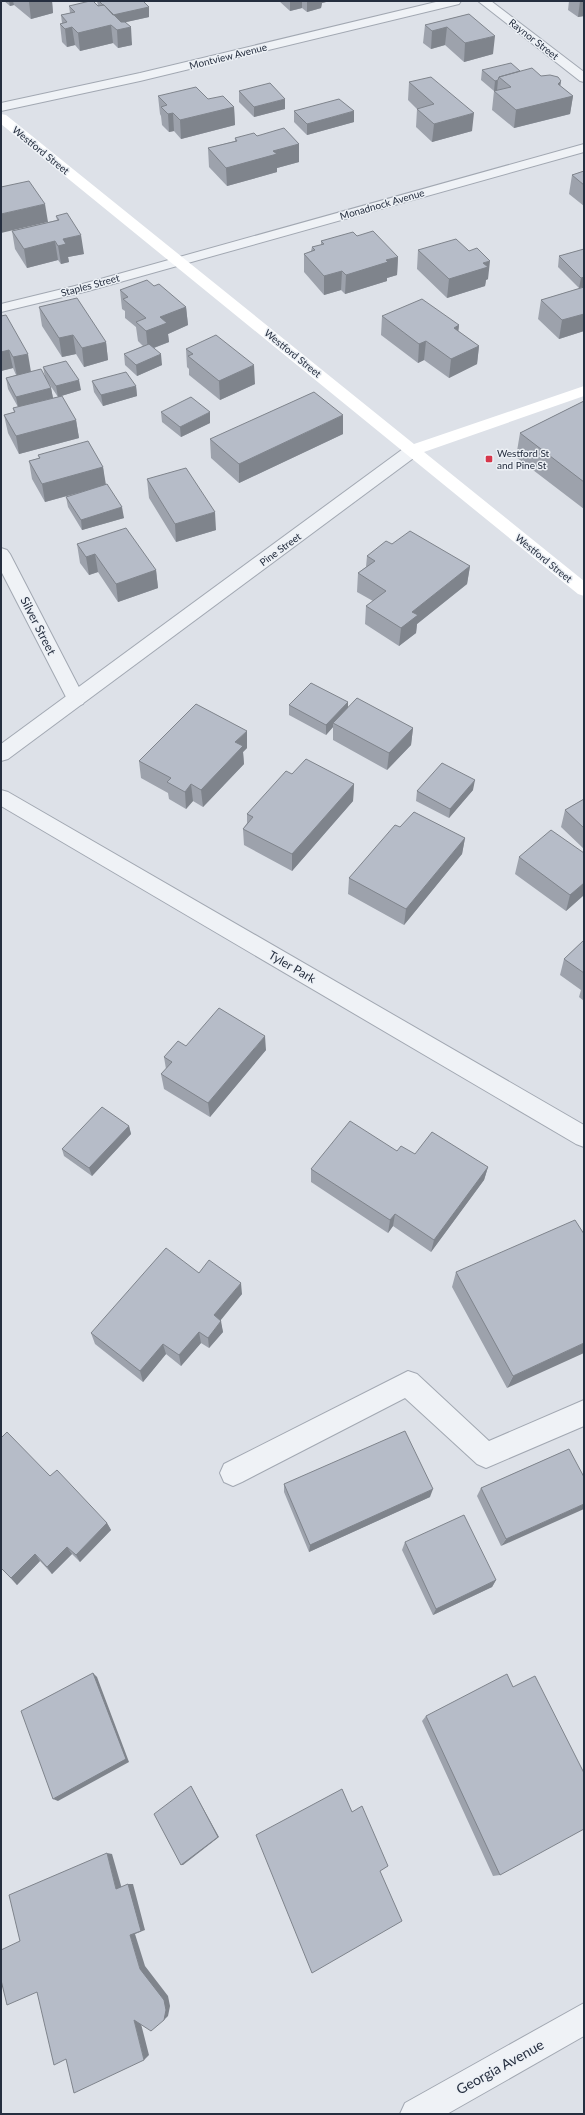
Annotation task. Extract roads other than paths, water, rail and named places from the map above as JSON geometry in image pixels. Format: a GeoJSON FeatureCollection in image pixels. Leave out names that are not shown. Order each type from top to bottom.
{"type":"FeatureCollection","features":[{"type":"Feature","properties":{"kind":"main road","name":"Westford Street"},"geometry":{"type":"LineString","coordinates":[[1,118],[413,450],[584,590]]}},
{"type":"Feature","properties":{"kind":"main road","name":"Pine Street"},"geometry":{"type":"LineString","coordinates":[[413,450],[584,391]]}},
{"type":"Feature","properties":{"kind":"street","name":"Montview Avenue"},"geometry":{"type":"LineString","coordinates":[[1,107],[140,78],[455,1]]}},
{"type":"Feature","properties":{"kind":"street","name":"Raynor Street"},"geometry":{"type":"LineString","coordinates":[[484,1],[584,78]]}},
{"type":"Feature","properties":{"kind":"street","name":"Monadnock Avenue"},"geometry":{"type":"LineString","coordinates":[[179,261],[584,148]]}},
{"type":"Feature","properties":{"kind":"street","name":"Staples Street"},"geometry":{"type":"LineString","coordinates":[[1,308],[179,261]]}},
{"type":"Feature","properties":{"kind":"street","name":"Pine Street"},"geometry":{"type":"LineString","coordinates":[[1,754],[413,450]]}},
{"type":"Feature","properties":{"kind":"street","name":"Silver Street"},"geometry":{"type":"LineString","coordinates":[[1,554],[76,699]]}},
{"type":"Feature","properties":{"kind":"street","name":"Tyler Park"},"geometry":{"type":"LineString","coordinates":[[1,797],[584,1137]]}},
{"type":"Feature","properties":{"kind":"street"},"geometry":{"type":"LineString","coordinates":[[233,1473],[408,1383],[486,1455],[584,1413]]}},
{"type":"Feature","properties":{"kind":"street","name":"Georgia Avenue"},"geometry":{"type":"LineString","coordinates":[[416,2114],[584,2019]]}},
{"type":"Feature","properties":{"kind":"place","name":"Westford St and Pine St"},"geometry":{"type":"Point","coordinates":[489,459]}}]}
